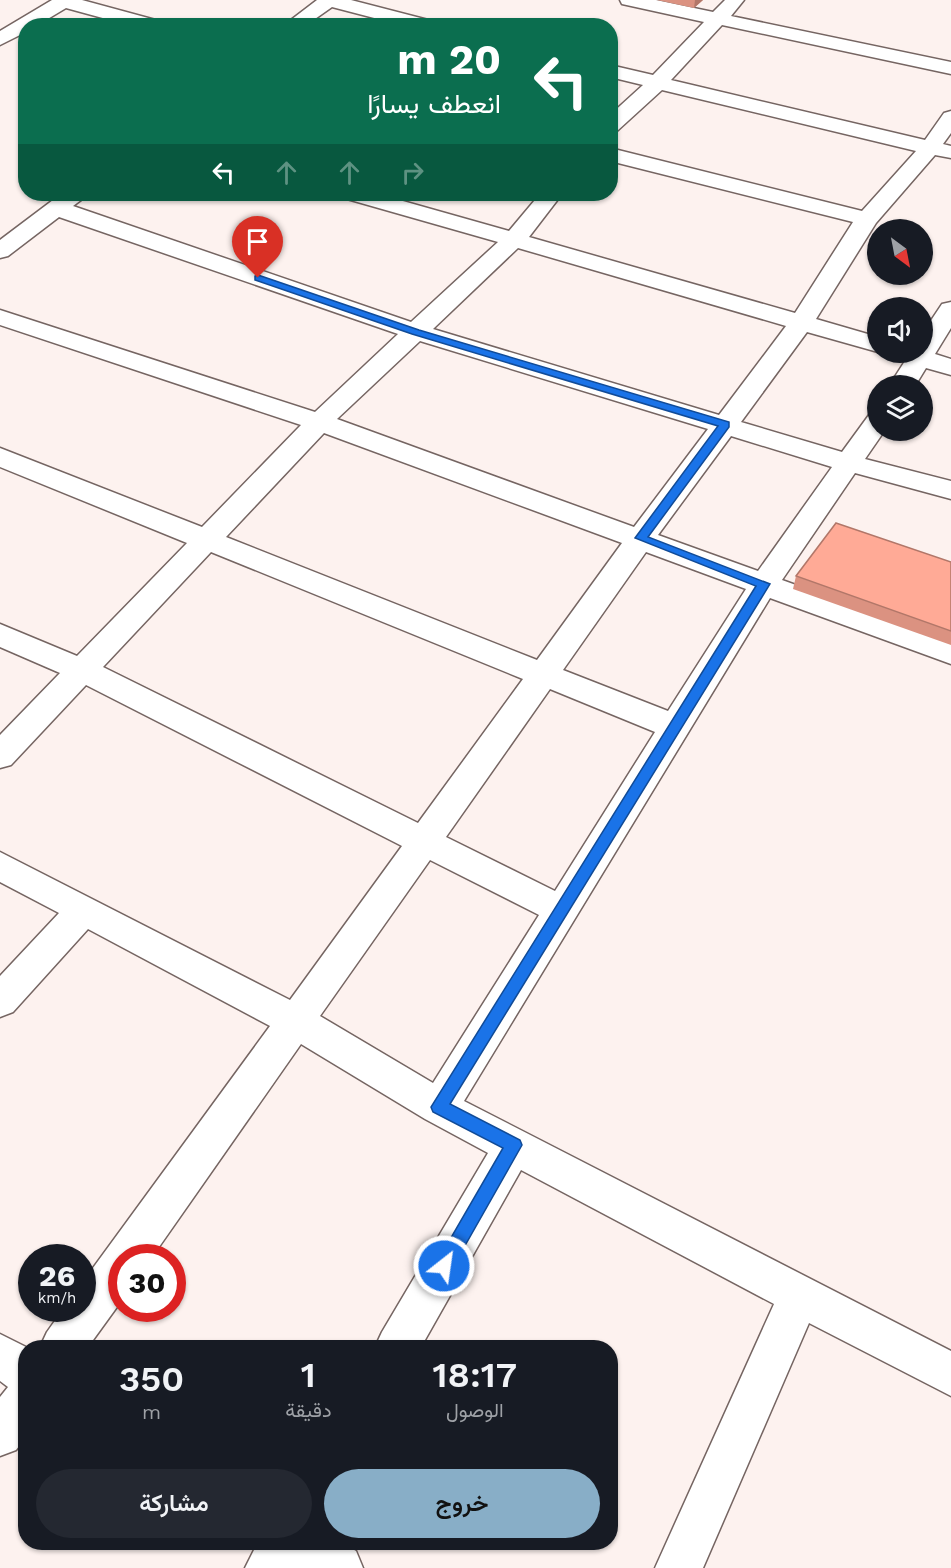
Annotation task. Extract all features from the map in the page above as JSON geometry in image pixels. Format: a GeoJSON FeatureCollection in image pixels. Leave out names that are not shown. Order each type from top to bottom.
{"type":"FeatureCollection","features":[{"type":"Feature","properties":{"kind":"street"},"geometry":{"type":"LineString","coordinates":[[34,18],[63,0],[127,18]]}},
{"type":"Feature","properties":{"kind":"street"},"geometry":{"type":"LineString","coordinates":[[303,18],[329,0],[398,18]]}},
{"type":"Feature","properties":{"kind":"street"},"geometry":{"type":"LineString","coordinates":[[629,0],[951,68]]}},
{"type":"Feature","properties":{"kind":"street"},"geometry":{"type":"LineString","coordinates":[[618,120],[657,83],[735,0]]}},
{"type":"Feature","properties":{"kind":"street"},"geometry":{"type":"LineString","coordinates":[[0,39],[18,28]]}},
{"type":"Feature","properties":{"kind":"street"},"geometry":{"type":"LineString","coordinates":[[618,73],[941,150]]}},
{"type":"Feature","properties":{"kind":"street"},"geometry":{"type":"LineString","coordinates":[[136,1244],[641,538],[801,322],[867,219],[941,150],[951,117]]}},
{"type":"Feature","properties":{"kind":"street"},"geometry":{"type":"LineString","coordinates":[[618,156],[867,219]]}},
{"type":"Feature","properties":{"kind":"street"},"geometry":{"type":"LineString","coordinates":[[0,251],[65,201],[415,332],[849,463],[951,490]]}},
{"type":"Feature","properties":{"kind":"street"},"geometry":{"type":"LineString","coordinates":[[379,201],[867,342]]}},
{"type":"Feature","properties":{"kind":"street"},"geometry":{"type":"LineString","coordinates":[[0,756],[319,422],[514,240],[545,201]]}},
{"type":"Feature","properties":{"kind":"street"},"geometry":{"type":"LineString","coordinates":[[933,330],[951,309]]}},
{"type":"Feature","properties":{"kind":"street"},"geometry":{"type":"LineString","coordinates":[[0,317],[319,422],[641,538],[951,654]]}},
{"type":"Feature","properties":{"kind":"street"},"geometry":{"type":"LineString","coordinates":[[933,362],[951,367]]}},
{"type":"Feature","properties":{"kind":"street"},"geometry":{"type":"LineString","coordinates":[[439,1107],[764,584],[821,520],[849,463],[867,437]]}},
{"type":"Feature","properties":{"kind":"street"},"geometry":{"type":"LineString","coordinates":[[0,457],[208,538],[675,727]]}},
{"type":"Feature","properties":{"kind":"street"},"geometry":{"type":"LineString","coordinates":[[0,634],[82,670],[561,910]]}},
{"type":"Feature","properties":{"kind":"street"},"geometry":{"type":"LineString","coordinates":[[0,866],[296,1021],[439,1107],[951,1374]]}},
{"type":"Feature","properties":{"kind":"street"},"geometry":{"type":"LineString","coordinates":[[0,1001],[84,910]]}},
{"type":"Feature","properties":{"kind":"street"},"geometry":{"type":"LineString","coordinates":[[401,1340],[514,1145]]}},
{"type":"Feature","properties":{"kind":"street"},"geometry":{"type":"LineString","coordinates":[[67,1340],[108,1283]]}},
{"type":"Feature","properties":{"kind":"street"},"geometry":{"type":"LineString","coordinates":[[680,1568],[800,1295]]}},
{"type":"Feature","properties":{"kind":"street"},"geometry":{"type":"LineString","coordinates":[[0,1356],[18,1368]]}},
{"type":"Feature","properties":{"kind":"street"},"geometry":{"type":"LineString","coordinates":[[0,1434],[18,1409]]}},
{"type":"Feature","properties":{"kind":"street"},"geometry":{"type":"LineString","coordinates":[[269,1568],[279,1550]]}},
{"type":"Feature","properties":{"kind":"street"},"geometry":{"type":"LineString","coordinates":[[310,1550],[339,1568]]}},
{"type":"Feature","properties":{"kind":"building"},"geometry":{"type":"Polygon","coordinates":[[[836,523],[951,562],[951,631],[796,576],[836,523]]]}},
{"type":"Feature","properties":{"kind":"route"},"geometry":{"type":"LineString","coordinates":[[258,278],[415,332],[725,424],[641,538],[764,584],[439,1107],[514,1145],[444,1266]]}}]}
